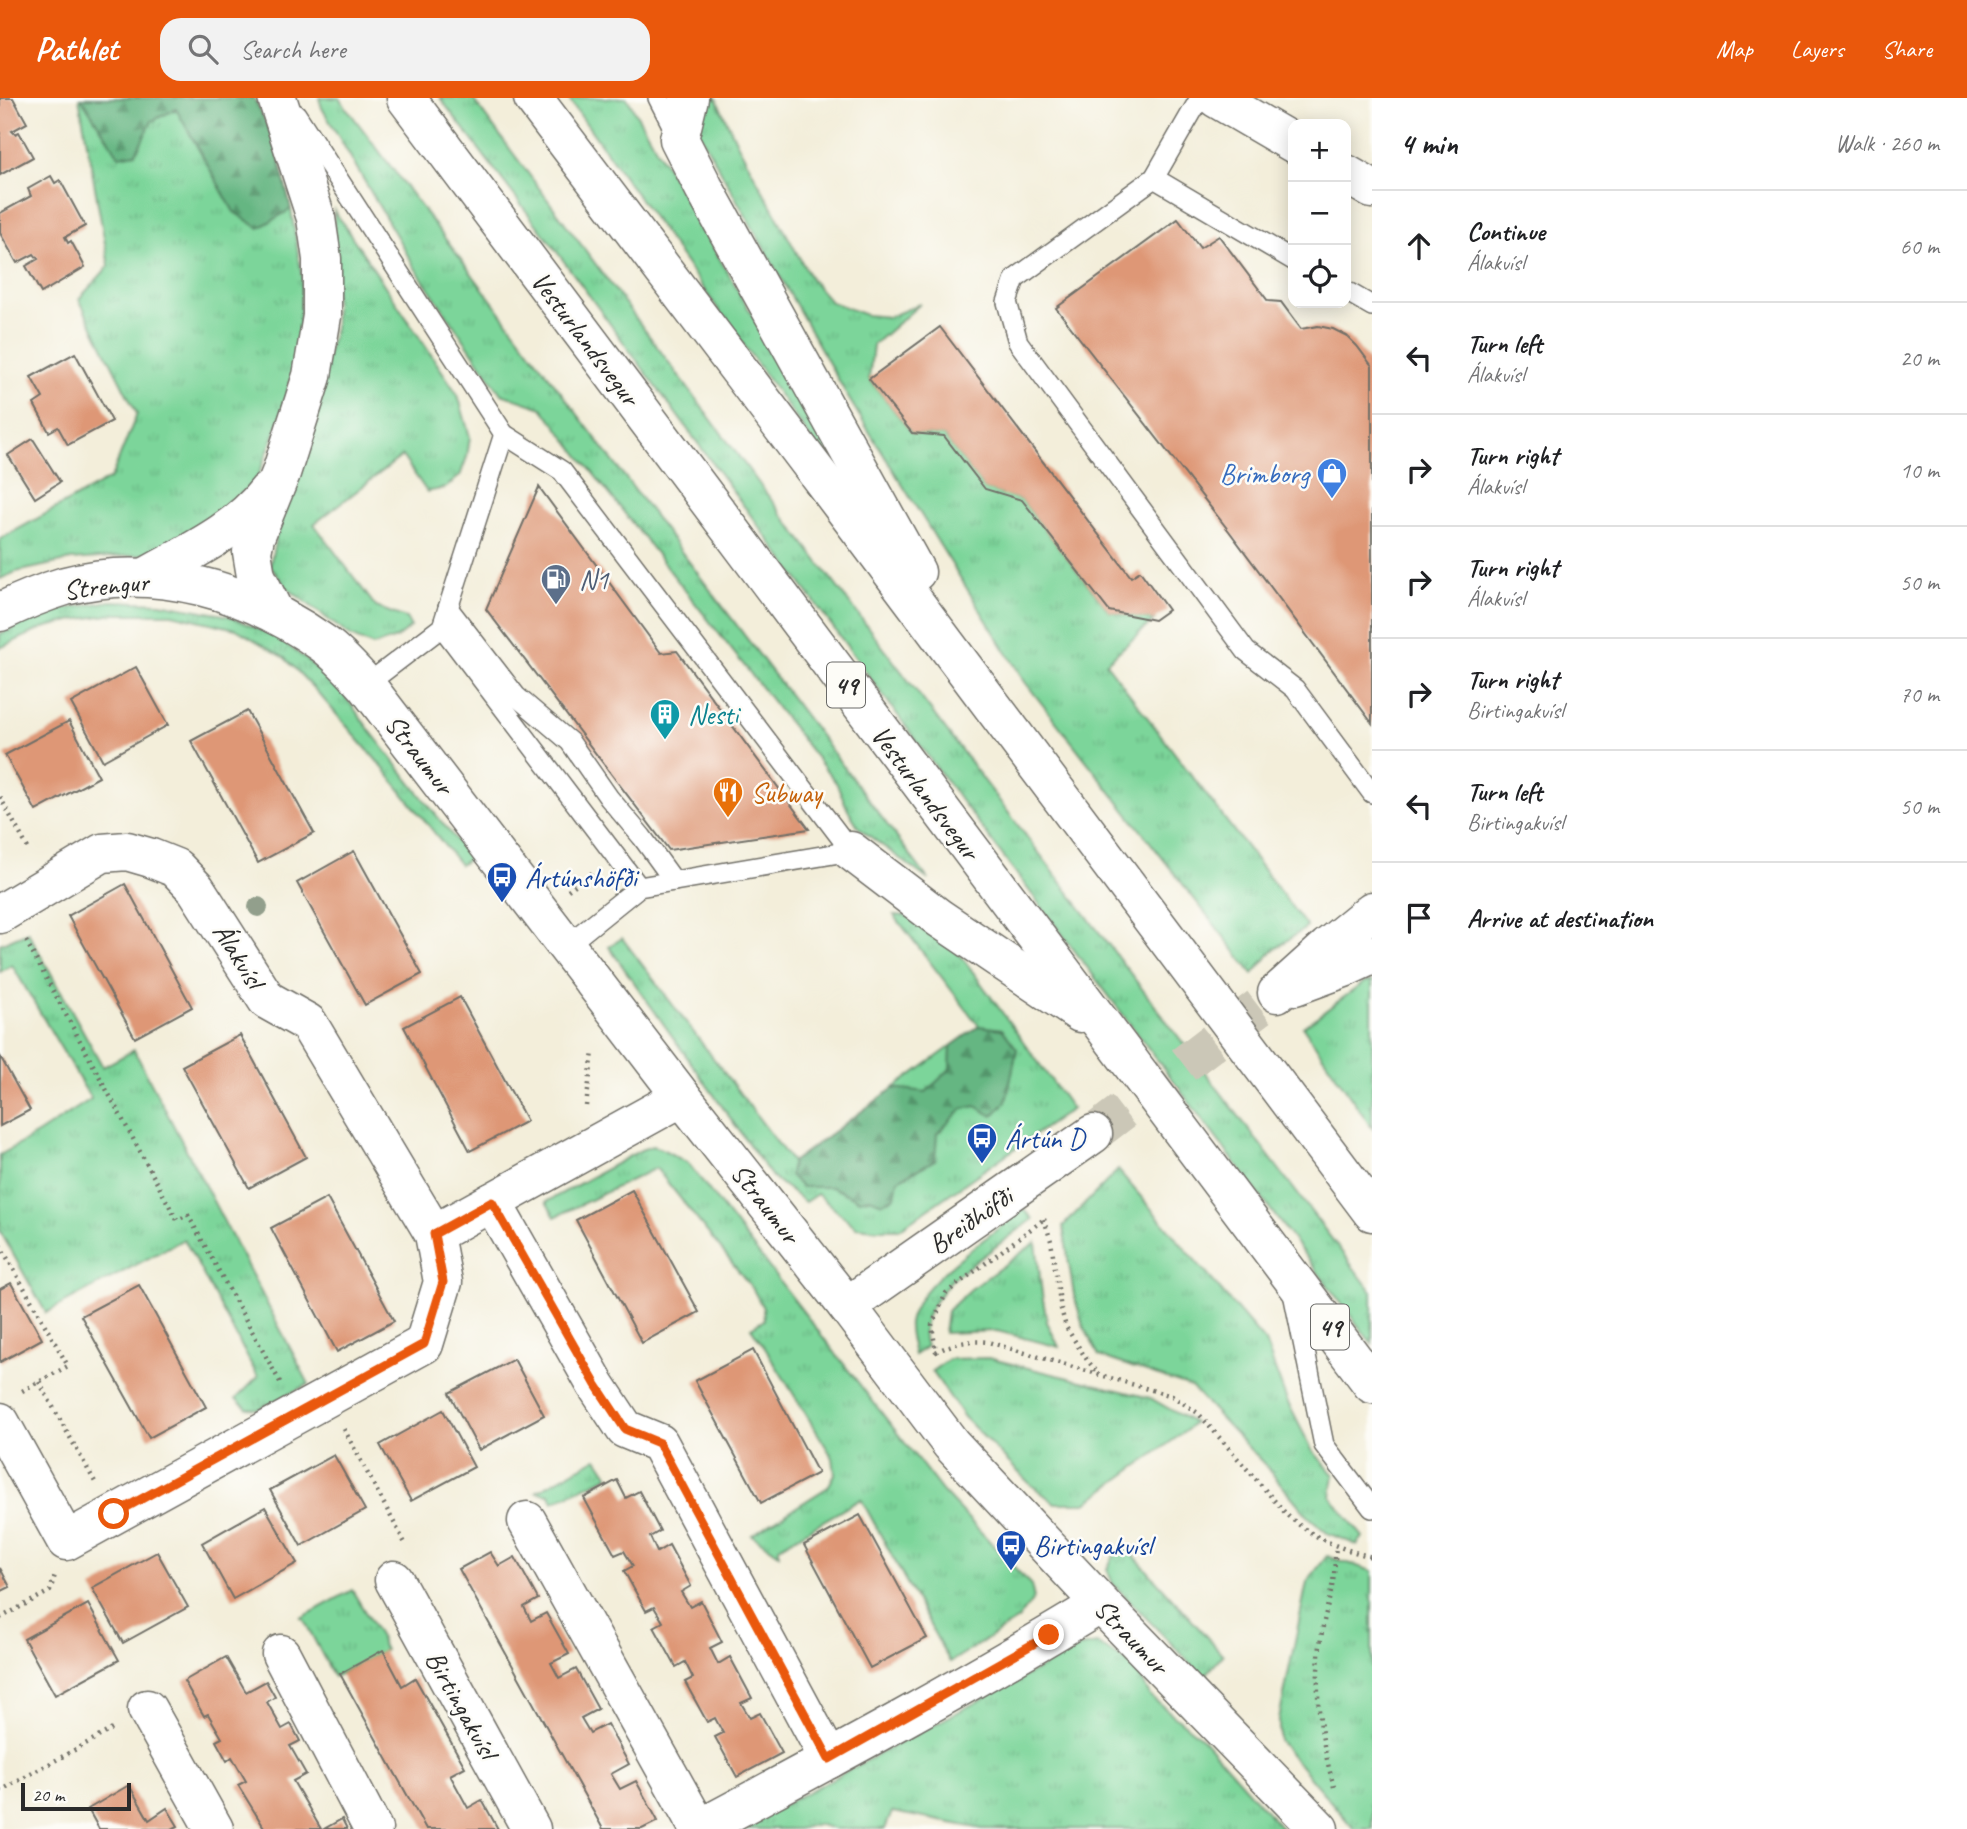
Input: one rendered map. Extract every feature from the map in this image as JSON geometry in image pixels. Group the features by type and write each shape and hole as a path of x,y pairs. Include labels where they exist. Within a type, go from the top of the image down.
{"main road":[{"path":"275,614 256,576 252,552 312,376 322,316 322,259 316,218 277,98"},
{"name":"Vesturlandsvegur","path":"406,98 1372,1384"},
{"path":"533,98 1367,1202"},
{"path":"689,98 679,139 983,693"},
{"path":"1216,98 1288,140"},
{"path":"1351,177 1372,189"},
{"path":"146,578 232,525 257,504 281,473"},
{"name":"Strengur","path":"0,611 66,586 102,580 146,578 184,582 215,590"},
{"name":"Straumur","path":"215,590 246,600 275,614 324,644 366,685 951,1444 1101,1604 1319,1829"},
{"path":"851,851 939,918 1104,1029"},
{"name":"Álakvísl","path":"10,922 102,853 127,852 176,867 196,889 267,1000 307,1023 434,1234 443,1282 424,1344 66,1541"},
{"path":"1372,911 1277,993 1372,956"},
{"path":"434,1234 682,1097"},
{"name":"Breiðhöfði","path":"847,1306 1093,1134"},
{"path":"492,1202 596,1385 625,1429 659,1443 829,1759"},
{"path":"10,1407 66,1541"},
{"path":"527,1521 699,1829 829,1759 1101,1604"},
{"name":"Birtingakvísl","path":"394,1580 531,1829"},
{"path":"281,1654 373,1829"},
{"path":"147,1709 214,1829"}],"lane":[{"path":"285,98 504,434 562,471 851,851 639,887 567,945"},
{"path":"658,98 679,139"},
{"path":"1200,98 1154,178 1015,279 1007,302 1018,342 1246,651 1295,689 1372,793"},
{"path":"1154,178 1288,257"},
{"path":"1351,294 1372,306"},
{"path":"366,685 442,627 504,434"},
{"path":"448,608 516,696 570,742 609,798 674,881"},
{"path":"442,627 639,887"},
{"path":"1288,1271 1324,1445 1372,1508"}],"path":[{"path":"0,797 31,855"},
{"path":"10,922 177,1220 188,1215 281,1382"},
{"path":"936,1352 932,1325 946,1293 1054,1211"},
{"path":"1044,1219 1051,1241 1066,1327 1087,1360 1100,1374"},
{"path":"0,1245 68,1366 39,1382 10,1407"},
{"path":"928,1358 946,1347 966,1341 988,1342 1172,1396 1198,1413 1288,1516 1304,1530 1336,1546 1372,1557"},
{"path":"39,1382 114,1514"},
{"path":"344,1428 412,1556 394,1580"},
{"path":"0,1618 50,1591 66,1541"},
{"path":"1336,1546 1334,1573 1321,1641 1317,1696 1320,1729 1336,1793"},
{"path":"0,1791 147,1709"}],"green space":[{"path":"79,98 254,98 275,142 291,209 302,278 298,353 277,428 256,481 184,543 141,555 71,560 16,572 0,579 0,539 111,478 137,414 79,299 109,266"},
{"path":"81,98 254,98 275,142 291,209 259,228 234,212 176,109 152,121 136,153 119,156"},
{"path":"319,98 339,98 929,880 860,829 837,784 542,408 501,394 415,268 322,108"},
{"path":"440,98 472,98 763,489 1372,1292 1372,1344 941,774 549,241"},
{"path":"568,98 627,98 879,535"},
{"path":"705,98 716,98 738,145 811,279 831,302 866,315 889,317 920,304 873,345 869,379 912,433 944,436 985,489 1022,500 1109,611 1154,620 1106,663 1307,927 1272,951 1253,974 1025,682 849,399 694,124"},
{"path":"334,210 458,395 470,437 460,476 445,488 427,492 402,456 314,524 376,607 406,618 411,627 396,638 373,646 350,636 286,587 270,565 335,328"},
{"path":"111,601 160,603 229,616 277,637 342,692 470,858 460,865 383,768 285,658 236,629 172,614 115,614 43,628 0,648 0,634 47,612"},
{"path":"894,915 923,916 962,957 1072,1109 899,1229 875,1229 856,1227 817,1194 805,1202 772,1177 609,947 622,938 792,1162 979,1026"},
{"path":"28,932 103,1067 134,1050 309,1384 259,1409 247,1408 236,1399 258,1377 184,1239 46,1313 0,1231 0,1155 91,1099 12,965 0,972 0,944"},
{"path":"1372,981 1372,1128 1303,1027 1365,982"},
{"path":"979,1026 1002,1029 1017,1049 1006,1102 993,1116 976,1106 962,1109 937,1134 935,1160 898,1180 895,1197 882,1203 870,1198 859,1200 832,1187 801,1187 790,1175 792,1162 894,1088 926,1092 950,1069 951,1046"},
{"path":"652,1146 688,1163 943,1492 1031,1585 1034,1598 1018,1620 950,1662 861,1499 779,1547 779,1554 752,1535 828,1487 835,1474 833,1458 751,1328 764,1320 763,1308 753,1289 656,1168 555,1217 546,1202"},
{"path":"1118,1170 1265,1342 1287,1401 1312,1450 1334,1475 1331,1497 1363,1537 1357,1545 1327,1533 1308,1516 1264,1464 1191,1387 1099,1356 1083,1325 1074,1295 1063,1226"},
{"path":"1024,1209 1033,1219 952,1279 929,1311 924,1328 926,1347 914,1355 909,1323 915,1307 926,1291 958,1260"},
{"path":"1036,1242 1047,1322 1059,1347 997,1331 944,1333 947,1311 971,1289"},
{"path":"988,1358 1150,1398 1194,1423 1086,1503 1055,1503 1030,1484 964,1417 932,1371 949,1359"},
{"path":"597,1458 609,1476 553,1502 550,1494 536,1492"},
{"path":"1128,1549 1223,1655 1204,1677 1113,1584 1107,1569 1115,1554"},
{"path":"1327,1556 1372,1571 1372,1829 1354,1829 1279,1741 1279,1719 1307,1582"},
{"path":"352,1590 385,1650 334,1677 301,1618"},
{"path":"1097,1644 1129,1663 1139,1674 1150,1696 1203,1739 1282,1829 983,1829 892,1812 885,1829 833,1829 817,1824 798,1829 738,1829 1080,1647"}],"building":[{"path":"0,98 13,98 27,123 12,131 15,134 19,132 33,157 0,175"},
{"path":"51,176 55,183 60,180 85,226 65,237 68,243 71,241 85,267 41,293 26,266 38,259 34,254 17,263 0,233 0,213 31,196 28,189"},
{"path":"1178,219 1200,248 1219,236 1268,301 1281,302 1301,329 1318,326 1347,336 1372,366 1372,723 1229,531 1056,308"},
{"path":"940,327 1131,577 1140,571 1168,610 1154,620 1109,611 1022,500 985,489 944,436 912,433 869,379"},
{"path":"75,353 112,421 68,445 58,427 49,432 34,404 43,398 31,377"},
{"path":"33,439 60,482 35,498 8,455"},
{"name":"Nesti","path":"539,487 661,653 677,651 809,829 669,850 486,609"},
{"path":"136,667 168,725 103,761 71,703"},
{"path":"247,711 314,833 258,863 191,741"},
{"path":"69,721 99,777 36,811 5,755"},
{"path":"354,851 422,974 365,1005 297,883"},
{"path":"125,884 192,1007 135,1038 68,916"},
{"path":"460,997 527,1121 470,1151 404,1027"},
{"path":"240,1035 306,1157 249,1188 182,1066"},
{"path":"0,1056 30,1110 0,1126"},
{"path":"632,1190 699,1312 642,1343 576,1220"},
{"path":"327,1198 394,1321 337,1352 271,1228"},
{"path":"11,1283 42,1339 0,1362 0,1289"},
{"path":"139,1285 206,1407 149,1438 81,1316"},
{"path":"753,1350 818,1473 761,1503 695,1381"},
{"path":"514,1359 544,1415 479,1450 449,1393"},
{"path":"443,1410 474,1467 411,1501 380,1445"},
{"path":"334,1455 365,1510 301,1546 270,1490"},
{"path":"617,1480 626,1498 639,1491 660,1531 650,1537 657,1552 669,1545 691,1586 681,1592 690,1607 701,1601 722,1642 710,1648 718,1664 730,1657 752,1698 741,1703 750,1718 760,1713 782,1753 737,1777 715,1737 723,1733 715,1718 707,1722 685,1682 693,1678 685,1662 676,1667 654,1627 663,1622 654,1607 646,1611 624,1571 633,1566 624,1551 615,1555 584,1498"},
{"path":"265,1507 297,1563 233,1599 202,1543"},
{"path":"860,1515 927,1638 870,1668 804,1545"},
{"path":"157,1552 188,1607 123,1643 92,1588"},
{"path":"490,1552 499,1566 515,1557 538,1599 524,1607 531,1621 546,1613 569,1654 551,1663 559,1678 576,1669 598,1709 581,1718 590,1733 607,1724 629,1764 611,1774 620,1789 636,1781 658,1821 642,1829 603,1829 459,1569"},
{"path":"0,1568 10,1587 0,1592"},
{"path":"88,1604 119,1660 55,1695 24,1639"},
{"path":"383,1650 402,1686 415,1678 465,1767 450,1775 468,1808 482,1800 498,1829 426,1829 340,1674"},
{"path":"226,1657 246,1692 266,1681 275,1697 267,1702 282,1729 291,1724 300,1741 290,1746 306,1774 293,1781 321,1829 265,1829 238,1785 246,1781 232,1757 227,1761 216,1741 222,1738 208,1714 204,1716 184,1681"},
{"path":"129,1785 149,1820 167,1808 178,1826 172,1829 99,1829 88,1809"},
{"path":"342,1819 347,1829 324,1829"}],"tunnel":[{"path":"1093,1134 1277,993"}],"place":[{"name":"Brimborg","path":"1332,500"},
{"name":"N1","path":"556,606"},
{"name":"Nesti","path":"665,741"},
{"name":"Subway","path":"728,819"},
{"name":"Ártúnshöfði","path":"502,904"},
{"name":"Ártún D","path":"982,1165"},
{"name":"Birtingakvísl","path":"1011,1572"}],"route":[{"path":"114,1514 424,1344 443,1282 434,1234 492,1202 596,1385 625,1429 659,1443 829,1759 1049,1635"}]}
